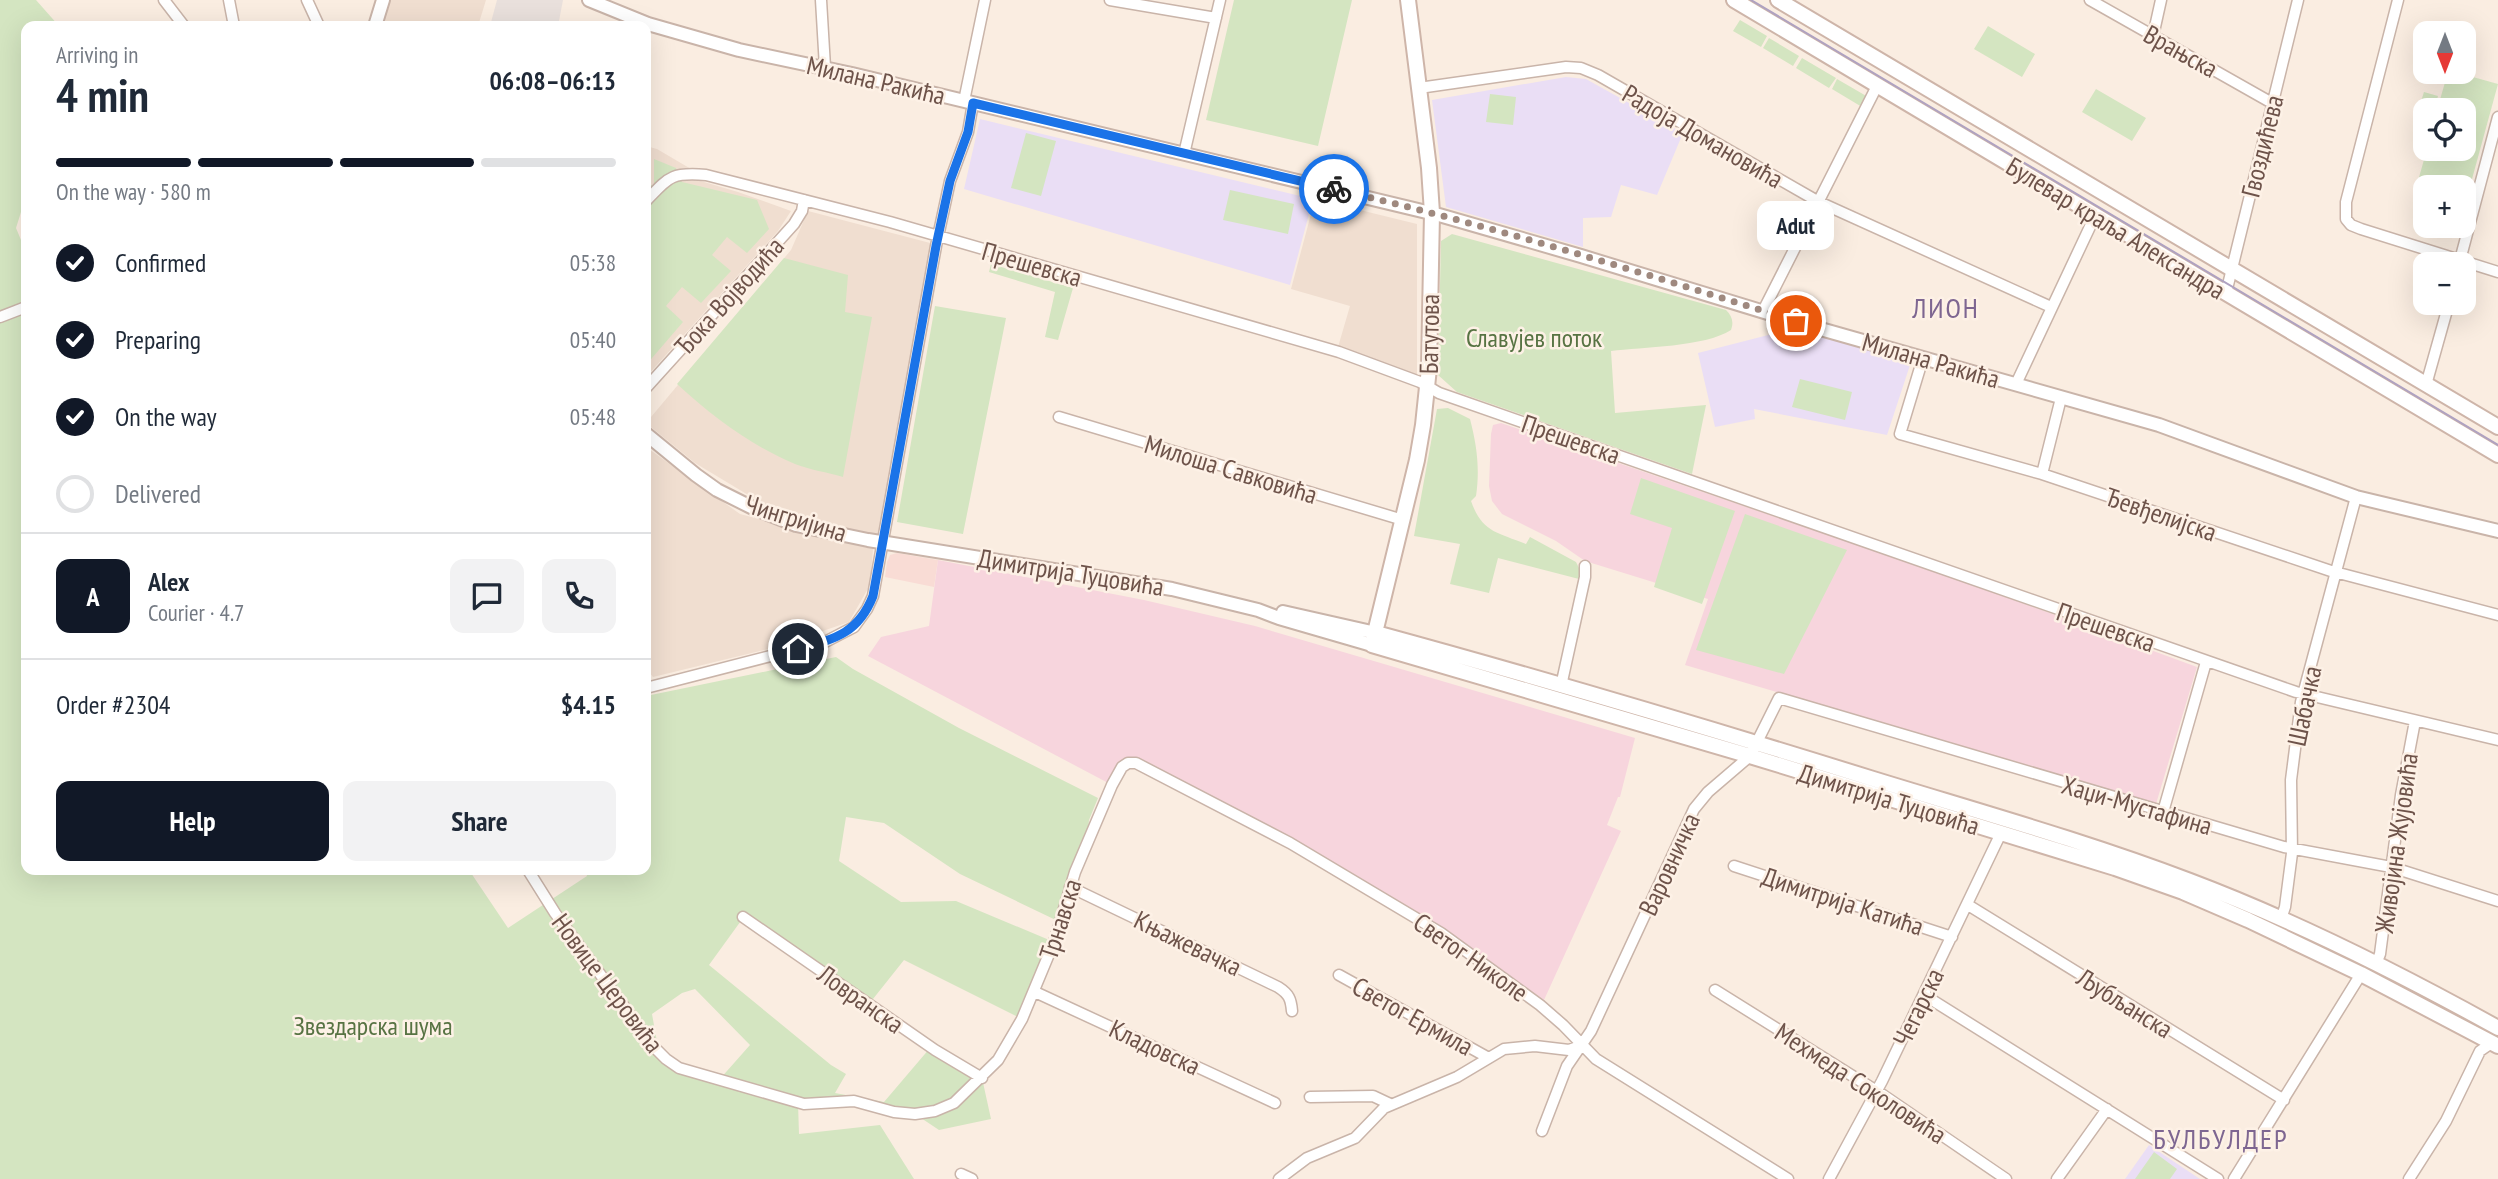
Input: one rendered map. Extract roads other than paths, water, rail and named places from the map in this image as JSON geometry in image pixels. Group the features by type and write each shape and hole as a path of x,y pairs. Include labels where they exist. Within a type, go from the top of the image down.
{"main road":[{"name":"Батутова","path":"1374,639 1422,434 1428,387 1432,213 1429,167 1408,0"},
{"name":"Батутова","path":"1411,18 1414,0"},
{"name":"Булевар краља Александра","path":"1734,0 2498,455"},
{"name":"Булевар краља Александра","path":"1778,0 2498,427"},
{"name":"Димитрија Туцовића","path":"1374,639 1561,686 1758,742 2190,881 2281,919 2376,964 2497,1039"},
{"name":"Димитрија Туцовића","path":"1374,639 2001,833 2182,892 2248,919 2497,1039"}],"street":[{"path":"164,0 180,21"},
{"path":"229,0 233,21"},
{"path":"307,0 317,21"},
{"path":"377,21 383,0"},
{"name":"Милана Ракића","path":"589,0 623,21"},
{"path":"821,0 825,67"},
{"path":"651,684 825,642 848,632 867,609 878,574 938,237 950,181 968,132 968,102 985,0"},
{"path":"1110,0 1216,18"},
{"path":"1184,154 1220,0"},
{"name":"Врањска","path":"2090,0 2272,103"},
{"path":"2153,36 2161,0"},
{"name":"Гвоздићева","path":"2226,293 2298,0"},
{"path":"2398,0 2346,202 2346,219 2351,225 2361,229 2429,252"},
{"name":"Милана Ракића","path":"651,28 739,50 825,67 1432,213 2159,425 2356,497 2498,531"},
{"name":"Радоја Домановића","path":"1419,88 1566,67 1581,68 1598,75 1819,202 2051,307"},
{"path":"1763,311 1877,86"},
{"path":"2462,252 2498,117"},
{"name":"Прешевска","path":"651,196 669,178 706,175 938,237 1339,352 1420,382 1439,393 2206,662 2303,694 2498,740"},
{"name":"Ђока Војводића","path":"651,382 794,224 802,211 804,200"},
{"path":"2016,384 2095,216"},
{"path":"2476,266 2498,272"},
{"path":"0,317 21,309"},
{"path":"2427,385 2446,315"},
{"name":"Ђевђелијска","path":"1923,358 1900,434 2042,474 2337,573 2498,615"},
{"path":"2042,474 2061,398"},
{"name":"Милоша Савковића","path":"1059,417 1403,520"},
{"name":"Чингријина","path":"651,439 696,475 753,508 806,527 883,542"},
{"name":"Шабачка","path":"2281,919 2292,849 2291,780 2303,694 2356,497"},
{"name":"Димитрија Туцовића","path":"883,542 1172,589 1258,610 1279,618 1374,639"},
{"path":"1561,686 1585,577 1585,566"},
{"path":"2163,812 2206,662"},
{"name":"Варовничка","path":"1542,1131 1567,1066 1591,1031 1695,809 1708,793 1750,756 1779,698"},
{"name":"Хаџи-Мустафина","path":"1779,698 2292,849 2391,867 2498,901"},
{"name":"Живојина Жујовића","path":"2376,964 2380,954 2415,721"},
{"name":"Трнавска","path":"982,1078 999,1060 1035,992 1054,942 1070,887 1117,776 1128,763 1136,764"},
{"name":"Светог Николе","path":"1136,764 1266,830 1441,933 1540,1005 1604,1065 1788,1179"},
{"name":"Чегарска","path":"1829,1179 1877,1090 2001,833"},
{"name":"Димитрија Катића","path":"1734,866 1952,937"},
{"name":"Новице Церовића","path":"531,875 555,913 654,1047 682,1070 798,1103 854,1101 894,1112 915,1114 945,1108 982,1078"},
{"name":"Књажевачка","path":"1070,887 1278,987 1287,993 1292,1011"},
{"name":"Љубљанска","path":"1968,905 2284,1100"},
{"name":"Ловранска","path":"743,917 935,1050 982,1078"},
{"path":"2234,1179 2361,974"},
{"name":"Светог Ермила","path":"1339,975 1488,1057"},
{"name":"Мехмеда Соколовића","path":"1715,990 1877,1090 2006,1179"},
{"name":"Кладовска","path":"1035,992 1275,1103"},
{"path":"1924,995 2218,1179"},
{"path":"2409,1179 2446,1121 2480,1051 2497,1039"},
{"name":"Светог Ермила","path":"1279,1179 1307,1158 1355,1138 1379,1111 1390,1104 1457,1077 1488,1057 1513,1047 1535,1046 1569,1050 1580,1045"},
{"path":"1310,1097 1373,1096 1390,1104"},
{"path":"2057,1179 2107,1109"},
{"path":"961,1174 972,1179"}],"tram line":[{"path":"1751,0 2498,445"}],"place":[{"name":"Adut","path":"1796,321"}],"district":[{"name":"ЛИОН","path":"1946,307"},
{"name":"БУЛБУЛДЕР","path":"2221,1138"}],"park label":[{"name":"Славујев поток","path":"1534,337"},
{"name":"Звездарска шума","path":"373,1025"}]}
